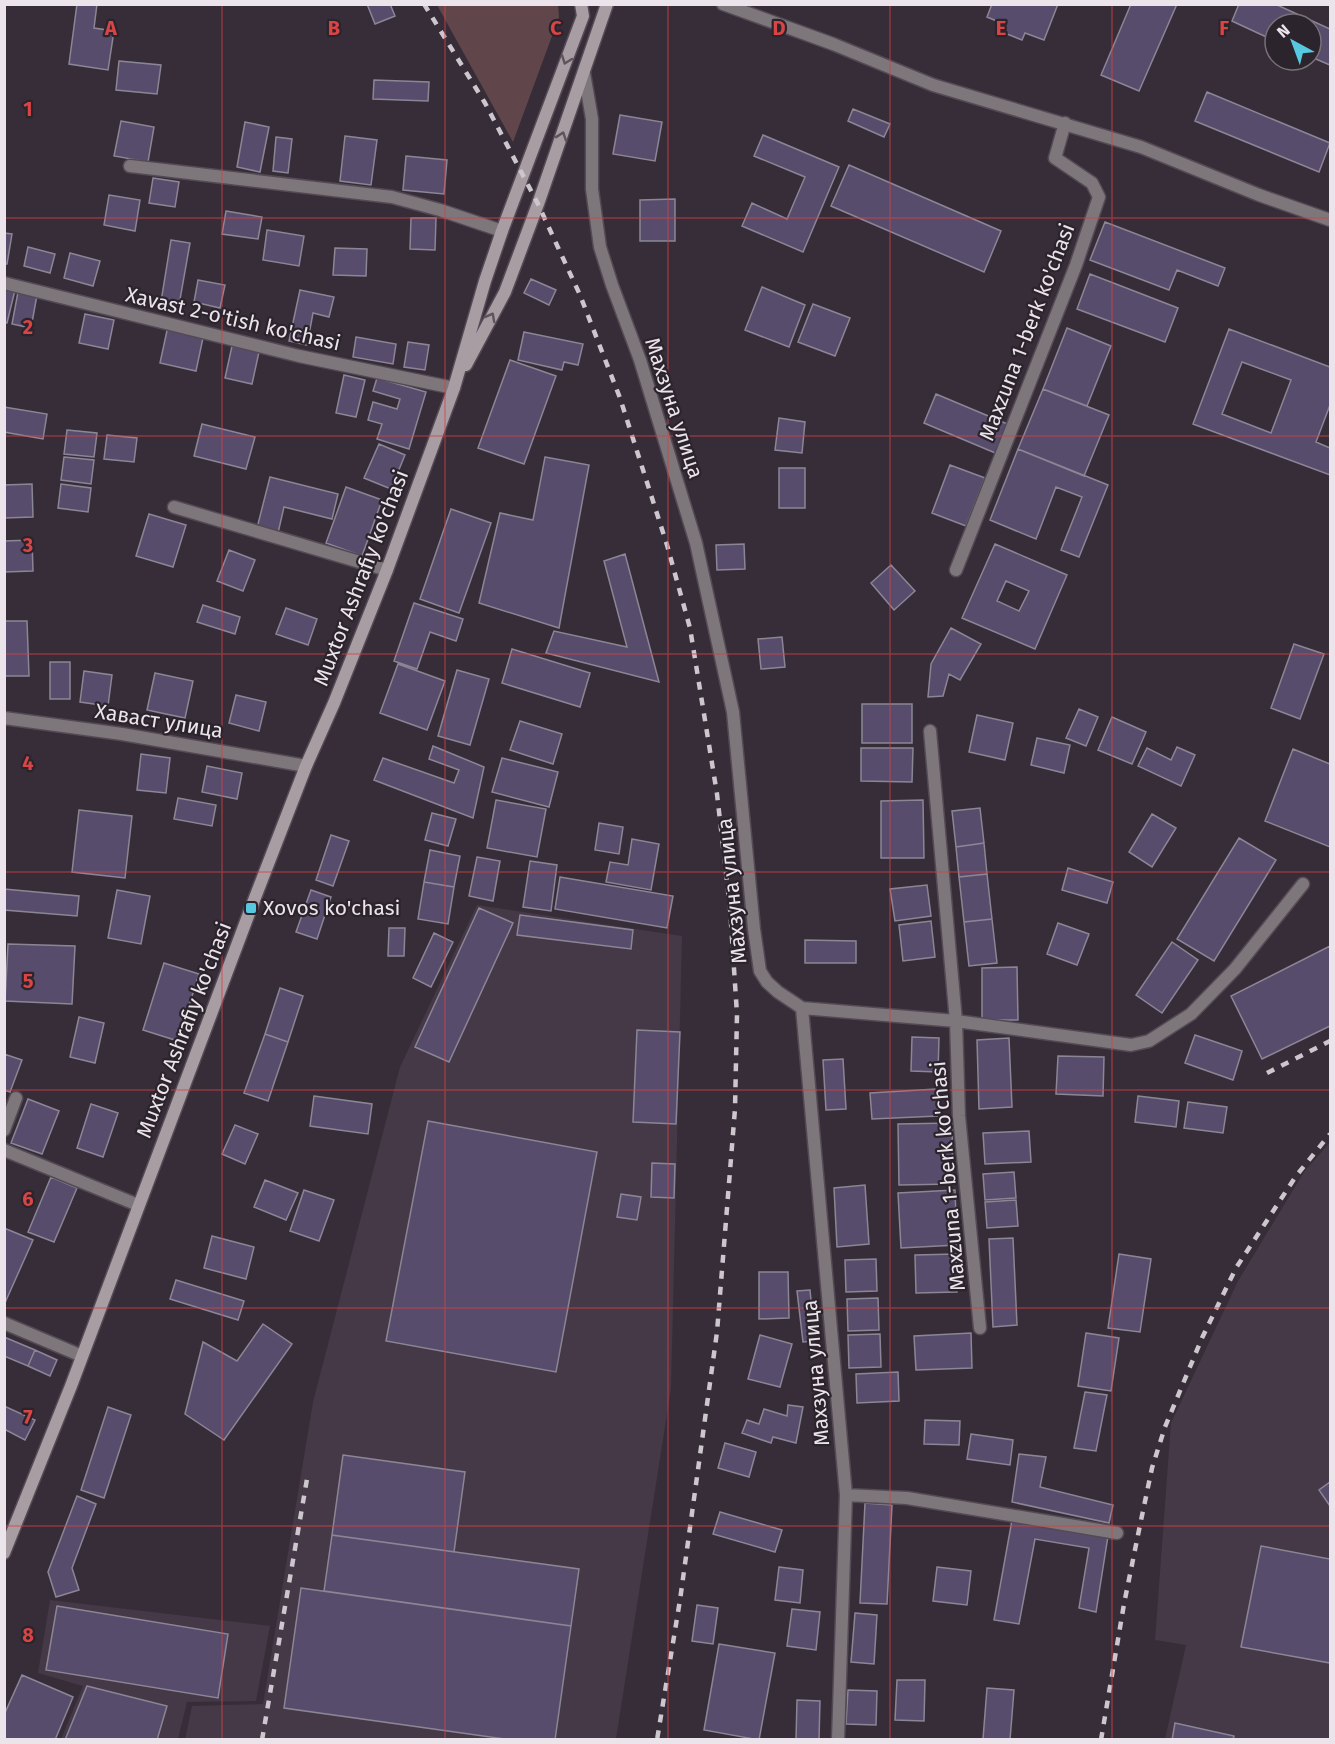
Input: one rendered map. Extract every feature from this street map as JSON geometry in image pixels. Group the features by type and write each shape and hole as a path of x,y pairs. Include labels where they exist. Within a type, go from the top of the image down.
{"main road":[{"name":"Muxtor Ashrafiy ko'chasi","path":"454,388 505,292 607,4"},
{"name":"Muxtor Ashrafiy ko'chasi","path":"4,1553 82,1356 306,766 334,703 387,570 454,388 485,281 581,8"}],"street":[{"path":"723,4 834,44 933,85 1141,147 1259,195 1330,220"},
{"name":"Махзуна улица","path":"584,73 592,119 592,189 600,247 640,360 696,543 733,712 760,971 767,982 778,992 802,1008 846,1495 838,1740"},
{"name":"Maxzuna 1-berk ko'chasi","path":"956,570 1076,266 1099,197 1092,183 1055,158 1065,123"},
{"path":"130,166 392,197 502,231"},
{"name":"Xavast 2-o'tish ko'chasi","path":"4,283 299,356 454,388"},
{"path":"174,507 387,570"},
{"name":"Хаваст улица","path":"4,718 122,734 306,766"},
{"name":"Maxzuna 1-berk ko'chasi","path":"930,731 956,1021 959,1116 980,1328"},
{"path":"802,1008 956,1021 1131,1045 1149,1041 1191,1014 1213,993 1304,884"},
{"path":"4,1130 16,1098"},
{"path":"4,1150 138,1205"},
{"path":"4,1323 82,1356"},
{"path":"846,1495 907,1498 1117,1533"}],"shaded area":[{"path":"437,5 558,5 559,17 513,142"},
{"path":"477,905 682,936 671,1388 616,1739 185,1740 192,1706 263,1704 313,1402 400,1067"},
{"path":"1330,1142 1330,1739 1165,1739 1186,1645 1155,1640 1171,1423 1238,1281 1304,1172"},
{"path":"50,1600 270,1626 256,1701 187,1702 178,1739 61,1739 83,1686 38,1673"}],"building":[{"path":"77,4 97,4 94,28 114,31 108,70 69,64"},
{"path":"367,4 390,4 395,16 375,24"},
{"path":"992,4 1058,4 1044,40 1025,33 1022,40 1002,32 1004,24 987,17"},
{"path":"1131,4 1177,4 1139,91 1101,75"},
{"path":"1239,4 1275,4 1293,12 1263,12 1263,35 1232,21"},
{"path":"1323,26 1330,29 1330,65 1323,62"},
{"path":"119,61 161,65 157,94 116,90"},
{"path":"374,80 429,82 428,101 373,99"},
{"path":"1207,92 1330,143 1319,172 1195,121"},
{"path":"853,109 890,124 884,137 848,121"},
{"path":"620,115 662,122 655,161 613,154"},
{"path":"121,121 154,127 148,162 114,156"},
{"path":"245,122 269,127 260,172 237,167"},
{"path":"763,135 839,167 803,252 742,226 752,203 787,219 805,177 754,156"},
{"path":"345,136 377,140 371,185 340,181"},
{"path":"276,137 292,139 288,173 273,171"},
{"path":"406,156 447,160 444,194 403,190"},
{"path":"849,165 1001,231 984,272 831,206"},
{"path":"153,178 179,182 175,207 149,203"},
{"path":"109,195 140,200 135,231 104,225"},
{"path":"675,199 675,241 640,241 640,200"},
{"path":"226,211 262,217 258,239 222,234"},
{"path":"411,218 436,218 435,250 410,249"},
{"path":"1105,222 1225,268 1218,286 1177,270 1169,290 1090,260"},
{"path":"267,230 304,236 299,266 263,260"},
{"path":"4,233 12,234 7,264 4,264"},
{"path":"171,240 190,243 178,311 160,308"},
{"path":"28,247 55,254 50,273 24,266"},
{"path":"335,248 367,249 366,276 333,275"},
{"path":"70,253 100,261 93,286 64,278"},
{"path":"1090,274 1178,308 1165,342 1077,309"},
{"path":"531,279 556,290 549,305 524,293"},
{"path":"198,280 225,285 220,308 194,302"},
{"path":"4,287 15,290 7,323 4,323"},
{"path":"762,287 805,305 789,347 745,330"},
{"path":"300,290 334,297 329,317 313,313 307,345 289,341"},
{"path":"18,292 37,295 31,328 12,324"},
{"path":"813,304 850,318 835,356 798,342"},
{"path":"85,314 114,320 108,349 79,343"},
{"path":"168,326 204,333 196,371 160,363"},
{"path":"1067,328 1111,346 1087,406 1043,389"},
{"path":"1229,329 1330,367 1330,405 1316,442 1330,448 1330,475 1193,424","holes":["1242,362 1291,380 1271,433 1222,414"]},
{"path":"524,332 583,344 578,365 564,362 562,370 518,360"},
{"path":"356,337 396,344 393,364 353,357"},
{"path":"408,342 429,345 425,370 404,367"},
{"path":"232,346 259,352 252,384 225,378"},
{"path":"510,360 556,376 524,464 478,448"},
{"path":"344,375 365,380 356,417 336,413"},
{"path":"377,378 426,392 409,449 377,439 382,424 368,420 373,402 397,409 400,399 373,391"},
{"path":"1043,389 1109,415 1084,476 1018,449"},
{"path":"936,394 1012,426 1000,455 924,423"},
{"path":"4,407 47,414 43,439 4,432"},
{"path":"779,418 805,422 802,453 775,450"},
{"path":"202,424 255,437 246,469 194,456"},
{"path":"67,430 97,433 94,457 64,454"},
{"path":"107,435 137,438 134,462 104,459"},
{"path":"379,444 405,455 391,489 364,478"},
{"path":"1018,449 1108,485 1079,557 1061,550 1082,497 1056,487 1036,539 990,520"},
{"path":"64,457 94,460 91,484 61,480"},
{"path":"545,457 589,465 559,628 479,603 500,513 533,520"},
{"path":"950,465 985,478 966,526 932,513"},
{"path":"779,468 805,468 805,508 779,508"},
{"path":"270,477 338,494 332,519 284,507 278,533 257,528"},
{"path":"32,484 33,517 4,518 4,485"},
{"path":"61,484 91,488 88,512 58,508"},
{"path":"346,487 382,500 362,556 326,543"},
{"path":"451,509 491,523 459,613 420,599"},
{"path":"149,514 186,525 173,567 136,556"},
{"path":"32,540 33,571 4,572 4,541"},
{"path":"744,544 745,569 717,570 716,545"},
{"path":"995,544 1067,575 1035,649 962,618","holes":["1006,581 1029,591 1019,611 997,601"]},
{"path":"229,550 255,560 243,591 217,581"},
{"path":"625,554 659,682 546,653 554,631 627,647 604,561"},
{"path":"891,565 915,591 894,610 871,583"},
{"path":"414,603 463,619 456,641 430,632 417,669 394,661"},
{"path":"203,605 240,617 235,634 197,622"},
{"path":"286,608 317,619 308,645 276,634"},
{"path":"4,621 27,621 29,676 4,676"},
{"path":"951,628 981,644 960,680 949,674 943,696 928,697 931,664"},
{"path":"782,637 785,667 761,669 758,639"},
{"path":"1294,644 1324,654 1300,719 1271,708"},
{"path":"512,649 590,673 580,707 502,683"},
{"path":"50,662 70,662 70,699 50,699"},
{"path":"398,664 445,681 427,730 380,713"},
{"path":"457,670 489,679 470,745 438,736"},
{"path":"84,671 112,675 108,706 80,702"},
{"path":"155,673 193,681 185,718 147,710"},
{"path":"236,695 266,702 259,731 229,723"},
{"path":"862,704 912,704 912,743 862,743"},
{"path":"1079,709 1098,717 1086,746 1066,738"},
{"path":"977,715 1013,723 1005,760 969,752"},
{"path":"1112,717 1146,732 1132,764 1098,750"},
{"path":"520,721 562,734 553,764 510,750"},
{"path":"1037,738 1070,745 1064,773 1031,765"},
{"path":"433,746 484,767 473,818 374,780 383,758 454,783 459,770 429,759"},
{"path":"1177,747 1195,755 1181,786 1138,766 1147,748 1171,760"},
{"path":"861,748 913,748 912,782 861,781"},
{"path":"1293,749 1330,764 1330,847 1265,821"},
{"path":"141,754 170,758 166,793 137,790"},
{"path":"502,758 558,772 549,807 492,792"},
{"path":"207,766 242,773 237,799 202,792"},
{"path":"178,798 216,805 212,826 174,819"},
{"path":"496,800 546,809 537,857 487,848"},
{"path":"923,800 924,858 881,858 881,801"},
{"path":"980,808 984,843 956,847 952,811"},
{"path":"79,810 132,816 125,878 72,872"},
{"path":"432,813 456,819 448,846 425,840"},
{"path":"1152,814 1176,828 1152,867 1129,852"},
{"path":"599,823 623,827 619,854 595,850"},
{"path":"331,835 349,841 333,886 316,880"},
{"path":"1239,838 1276,860 1214,961 1177,939"},
{"path":"632,839 659,844 651,890 606,882 610,862 628,865"},
{"path":"984,843 987,874 959,877 956,847"},
{"path":"430,850 460,856 454,887 424,882"},
{"path":"477,857 500,861 493,901 469,896"},
{"path":"530,861 557,865 551,911 523,907"},
{"path":"1068,868 1113,882 1107,903 1062,890"},
{"path":"987,874 992,919 964,922 959,877"},
{"path":"560,877 673,896 667,928 555,909"},
{"path":"424,882 454,887 448,924 418,919"},
{"path":"927,885 931,916 895,921 890,889"},
{"path":"4,889 79,896 77,916 4,910"},
{"path":"117,890 150,896 141,944 108,938"},
{"path":"311,890 331,897 317,939 296,932"},
{"path":"479,908 513,923 449,1062 415,1047"},
{"path":"520,915 633,930 631,949 517,935"},
{"path":"992,919 997,963 969,966 964,922"},
{"path":"931,921 935,957 903,961 899,925"},
{"path":"1058,923 1089,934 1077,965 1047,954"},
{"path":"389,928 405,928 404,956 388,956"},
{"path":"434,933 453,942 431,987 413,978"},
{"path":"805,940 856,941 856,963 805,963"},
{"path":"1172,942 1198,960 1162,1013 1136,995"},
{"path":"8,944 75,946 72,1004 5,1001"},
{"path":"1330,946 1330,1026 1262,1059 1231,996"},
{"path":"164,963 199,974 178,1041 143,1030"},
{"path":"1017,967 1018,1020 982,1020 982,968"},
{"path":"280,988 303,996 288,1042 265,1034"},
{"path":"79,1017 104,1023 95,1063 70,1057"},
{"path":"637,1030 680,1032 676,1124 633,1122"},
{"path":"265,1034 288,1042 268,1101 244,1093"},
{"path":"1195,1035 1242,1051 1233,1080 1185,1063"},
{"path":"912,1037 939,1038 938,1072 911,1071"},
{"path":"1009,1038 1012,1107 979,1109 977,1040"},
{"path":"4,1054 22,1060 10,1092 4,1090"},
{"path":"1058,1056 1104,1057 1103,1096 1056,1094"},
{"path":"843,1059 846,1109 826,1110 823,1060"},
{"path":"936,1089 938,1116 872,1119 870,1093"},
{"path":"314,1096 372,1104 368,1134 310,1126"},
{"path":"1138,1096 1179,1101 1176,1127 1135,1122"},
{"path":"28,1099 59,1111 42,1154 11,1143"},
{"path":"1188,1102 1227,1107 1223,1133 1184,1128"},
{"path":"91,1104 118,1113 103,1157 77,1148"},
{"path":"428,1121 597,1152 556,1372 386,1341"},
{"path":"952,1123 953,1184 899,1185 898,1124"},
{"path":"235,1125 258,1134 245,1164 222,1154"},
{"path":"1029,1131 1031,1162 985,1164 983,1133"},
{"path":"652,1163 675,1164 674,1198 651,1197"},
{"path":"1014,1172 1016,1198 985,1200 983,1174"},
{"path":"51,1177 77,1188 54,1242 28,1232"},
{"path":"265,1180 298,1193 286,1220 254,1207"},
{"path":"865,1185 869,1244 837,1247 834,1188"},
{"path":"304,1190 334,1200 319,1241 290,1231"},
{"path":"955,1190 957,1245 901,1248 898,1193"},
{"path":"621,1194 641,1197 637,1220 617,1217"},
{"path":"1016,1200 1018,1226 987,1228 985,1202"},
{"path":"4,1228 33,1240 4,1305"},
{"path":"212,1236 254,1247 246,1279 204,1268"},
{"path":"1013,1238 1017,1325 993,1327 989,1239"},
{"path":"956,1254 957,1292 916,1293 915,1255"},
{"path":"1119,1254 1151,1259 1140,1332 1108,1328"},
{"path":"876,1259 877,1291 846,1292 845,1260"},
{"path":"759,1272 788,1272 789,1318 759,1319"},
{"path":"176,1280 244,1301 238,1320 170,1299"},
{"path":"810,1290 815,1341 803,1342 797,1291"},
{"path":"878,1298 879,1330 848,1331 847,1299"},
{"path":"263,1324 292,1344 224,1440 185,1414 203,1342 237,1361"},
{"path":"971,1333 972,1368 916,1370 914,1336"},
{"path":"1086,1333 1119,1338 1111,1391 1078,1386"},
{"path":"880,1334 881,1367 849,1368 848,1335"},
{"path":"760,1335 792,1344 780,1387 748,1379"},
{"path":"4,1337 35,1350 28,1366 4,1356"},
{"path":"35,1350 57,1360 50,1376 28,1366"},
{"path":"898,1372 899,1401 857,1403 856,1374"},
{"path":"1085,1392 1107,1395 1096,1451 1074,1448"},
{"path":"788,1405 803,1407 796,1443 773,1437 771,1443 742,1433 747,1420 759,1424 764,1409 787,1416"},
{"path":"4,1406 35,1420 25,1440 4,1429"},
{"path":"108,1407 131,1415 104,1498 81,1490"},
{"path":"925,1420 960,1421 959,1445 924,1444"},
{"path":"971,1434 1013,1440 1010,1465 967,1459"},
{"path":"725,1443 756,1452 749,1477 718,1468"},
{"path":"1019,1454 1046,1457 1040,1487 1113,1505 1109,1523 1012,1502"},
{"path":"343,1455 465,1472 454,1552 332,1535"},
{"path":"1330,1482 1330,1506 1319,1490"},
{"path":"77,1496 96,1504 72,1568 79,1590 56,1597 48,1572"},
{"path":"865,1503 892,1505 887,1604 860,1603"},
{"path":"720,1512 782,1530 775,1552 713,1534"},
{"path":"1012,1520 1108,1536 1096,1612 1079,1608 1089,1548 1035,1539 1019,1624 994,1620"},
{"path":"332,1535 579,1569 571,1626 324,1591"},
{"path":"1261,1546 1330,1559 1330,1663 1241,1647"},
{"path":"779,1567 803,1570 800,1603 775,1600"},
{"path":"937,1567 971,1571 967,1605 933,1601"},
{"path":"301,1588 571,1626 555,1740 511,1740 284,1708"},
{"path":"697,1605 718,1608 713,1644 692,1641"},
{"path":"57,1606 228,1634 218,1698 46,1670"},
{"path":"792,1609 820,1612 816,1650 787,1646"},
{"path":"855,1613 877,1615 874,1664 851,1662"},
{"path":"719,1644 775,1653 759,1740 704,1730"},
{"path":"22,1675 73,1697 55,1740 4,1740 4,1715"},
{"path":"897,1680 925,1680 924,1721 895,1720"},
{"path":"87,1686 167,1706 157,1740 65,1740"},
{"path":"987,1688 1014,1690 1010,1740 983,1739"},
{"path":"848,1690 877,1691 876,1725 846,1724"},
{"path":"797,1700 820,1701 819,1740 796,1740"},
{"path":"1175,1723 1234,1736 1233,1740 1172,1740"}],"railway":[{"path":"424,4 485,103 538,204 580,295 620,398 667,545 690,628 717,794 730,908 737,1014 735,1109 717,1332 680,1600 657,1740"},
{"path":"1267,1073 1330,1041"},
{"path":"1101,1740 1139,1530 1152,1468 1165,1427 1202,1338 1236,1268 1296,1176 1330,1134"},
{"path":"262,1740 307,1479"}],"place":[{"name":"Xovos ko'chasi","path":"251,908"}]}
